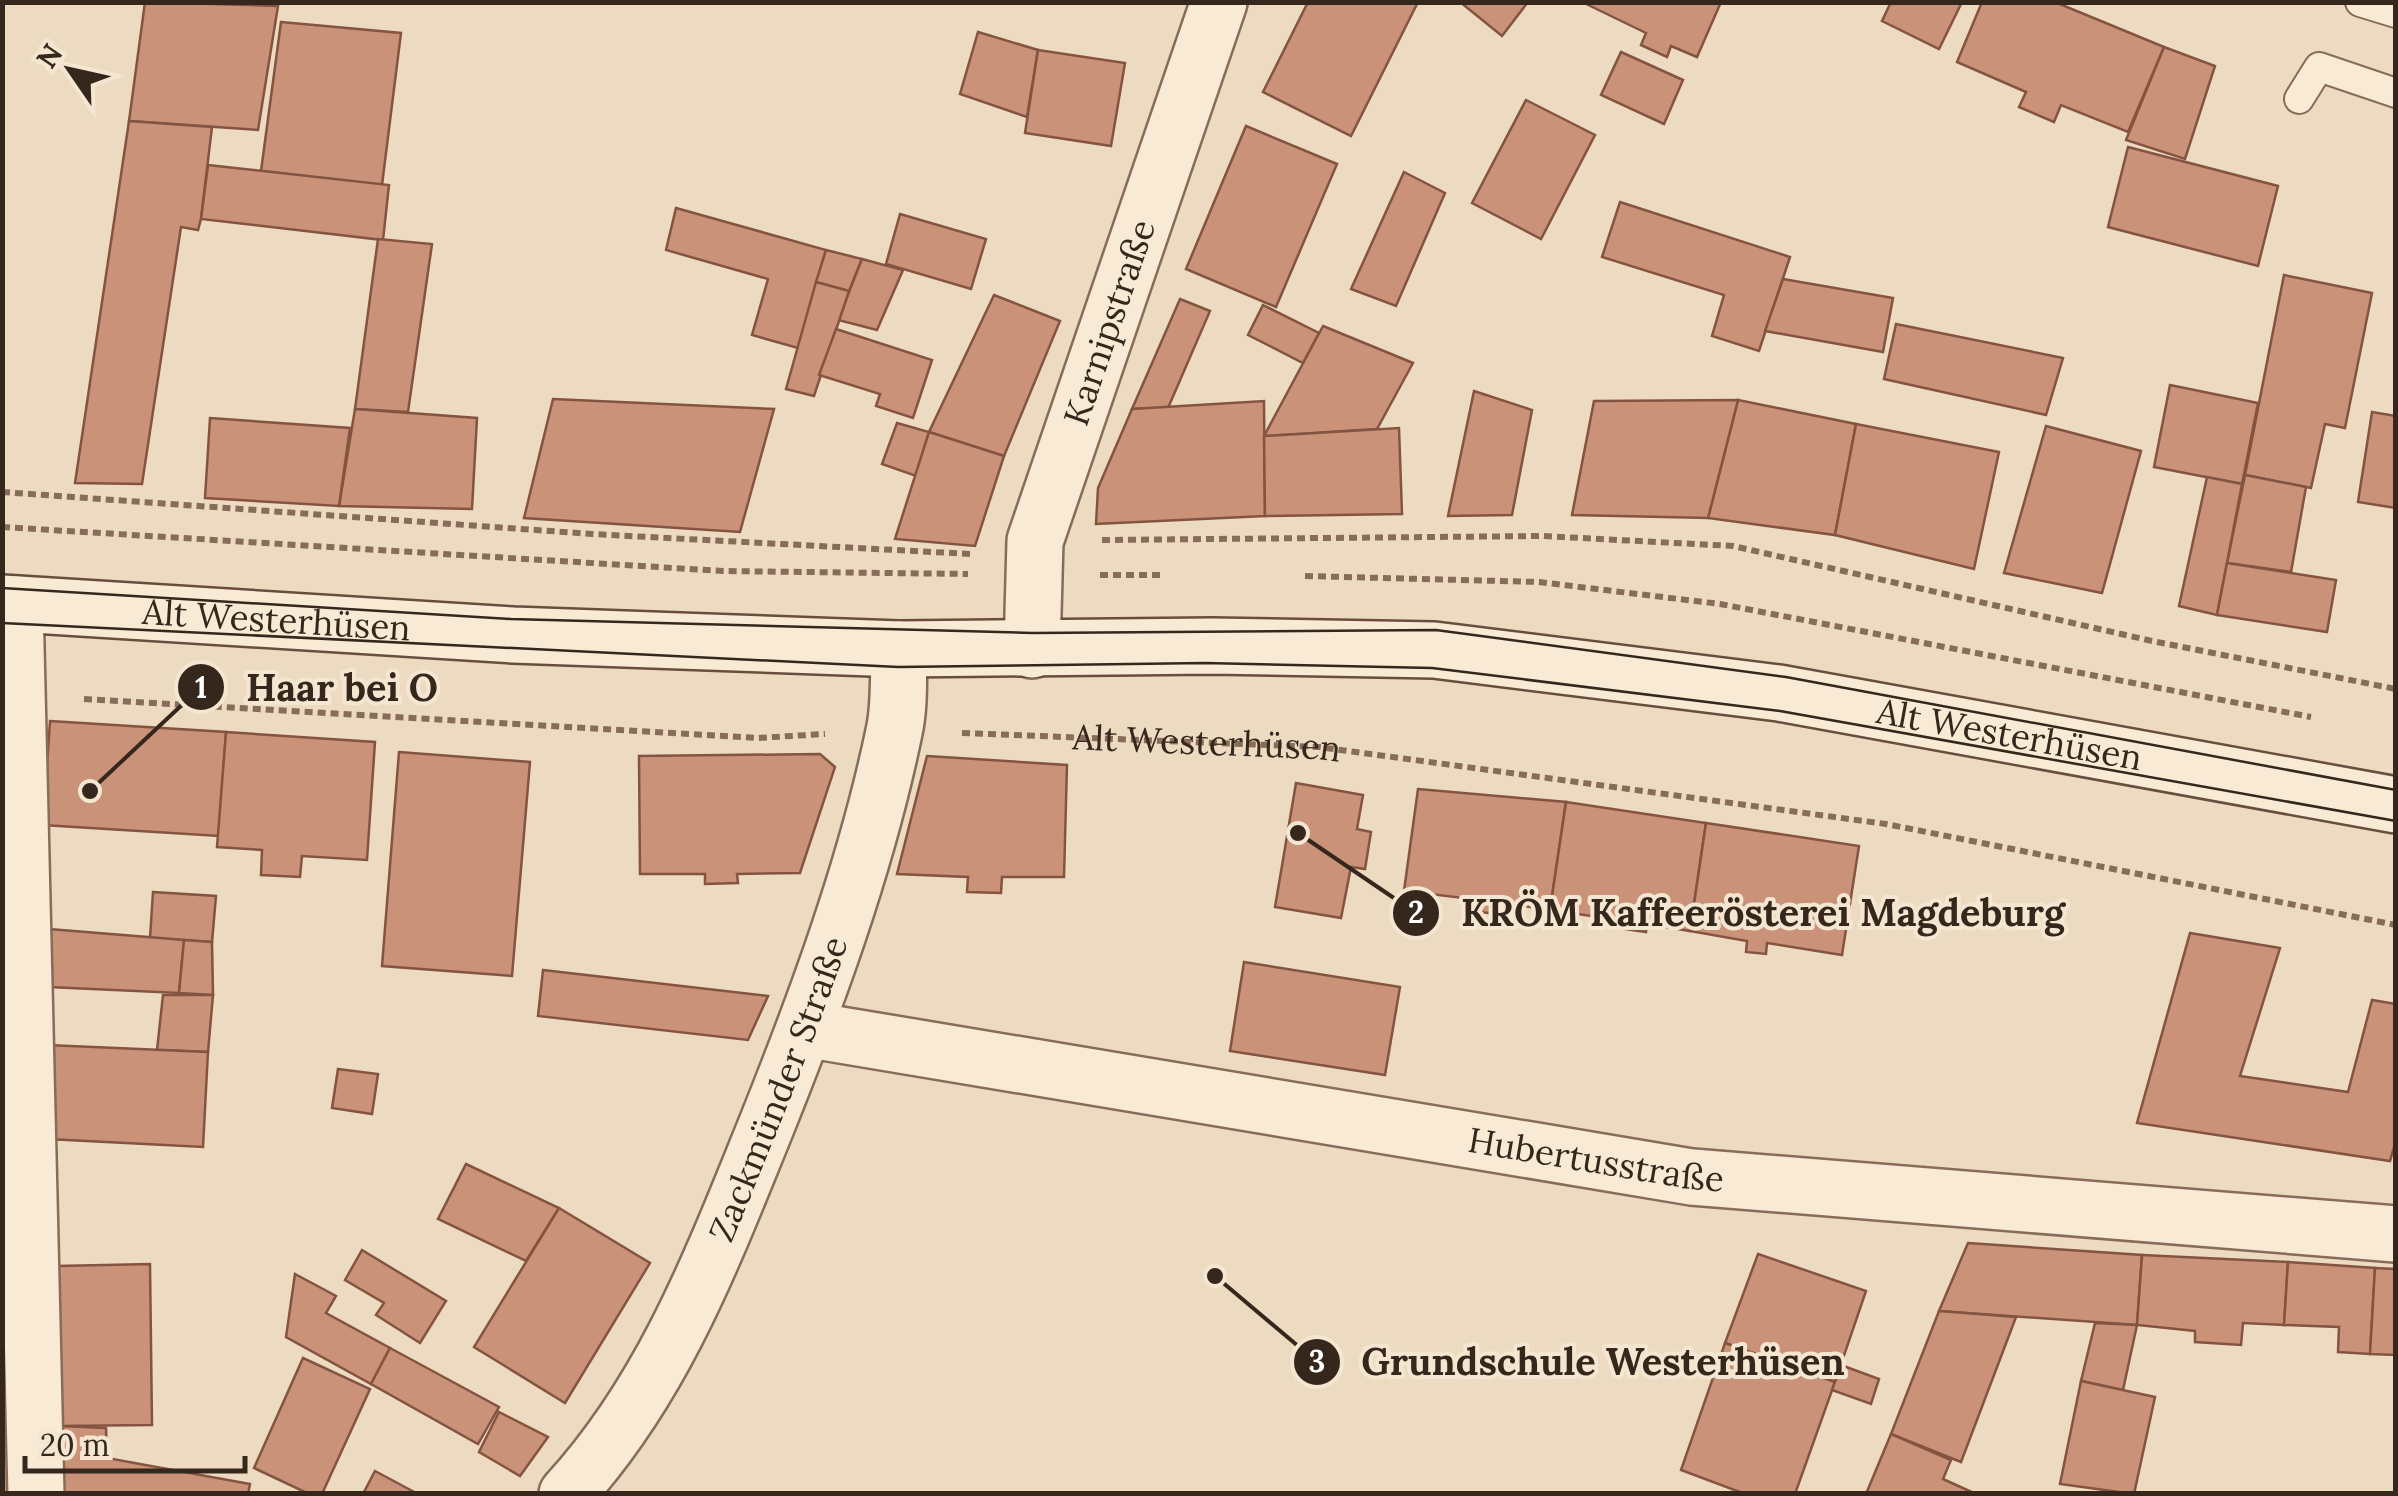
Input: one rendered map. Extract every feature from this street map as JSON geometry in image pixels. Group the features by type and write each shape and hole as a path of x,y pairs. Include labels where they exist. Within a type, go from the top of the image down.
{"street":[{"name":"Karnipstraße","path":"1032,650 1035,541 1219,2"},
{"name":"Alt Westerhüsen","path":"8,603 513,635 899,649 1212,646 1434,650 1780,693 2396,805"},
{"path":"8,603 15,694 36,1494"},
{"name":"Zackmünder Straße","path":"568,1494 615,1440 662,1365 727,1224 805,1029 835,946 895,730 899,649"},
{"name":"Hubertusstraße","path":"805,1029 1692,1177 2396,1234"}],"lane":[{"path":"2360,2 2396,13"},
{"path":"2299,98 2319,67 2396,94"}],"path":[{"path":"2,492 964,556 1035,541 1543,536 1733,546 2152,641 2396,690"},
{"path":"2,527 724,572 980,574"},
{"name":"Alt Westerhüsen","path":"15,694 756,738 895,730 1338,749 1886,824 2396,925"}],"building":[{"path":"145,2 278,6 258,130 129,121"},
{"path":"1308,2 1418,2 1351,136 1263,92"},
{"path":"1460,2 1528,2 1502,36"},
{"path":"1582,2 1721,2 1697,57 1671,46 1667,57 1641,45 1646,33"},
{"path":"1891,2 1962,2 1939,49 1882,21"},
{"path":"1982,2 2055,2 2164,47 2128,132 2061,105 2054,122 2019,107 2026,92 1957,62"},
{"path":"281,22 401,33 382,185 261,171"},
{"path":"978,32 1038,50 1027,117 960,94"},
{"path":"2164,47 2215,66 2185,159 2126,140"},
{"path":"1038,50 1125,63 1111,146 1025,133"},
{"path":"1621,52 1683,80 1664,124 1601,95"},
{"path":"1526,100 1595,135 1541,239 1472,203"},
{"path":"129,121 212,127 201,219 198,230 181,227 142,484 75,483"},
{"path":"1246,126 1337,164 1276,307 1186,269"},
{"path":"2128,147 2278,186 2258,266 2108,227"},
{"path":"208,165 389,185 383,240 201,219"},
{"path":"1404,172 1445,193 1396,306 1351,289"},
{"path":"1620,202 1790,257 1759,351 1712,336 1724,295 1602,257"},
{"path":"676,208 826,250 798,348 752,335 768,279 666,250"},
{"path":"900,214 986,239 971,289 886,264"},
{"path":"378,239 432,244 408,412 355,409"},
{"path":"826,250 862,259 849,291 816,282"},
{"path":"862,259 903,270 877,330 838,320"},
{"path":"2284,275 2372,293 2345,428 2325,424 2311,488 2245,475"},
{"path":"1783,279 1893,298 1883,352 1765,331"},
{"path":"816,282 849,291 814,396 786,389"},
{"path":"994,295 1060,321 1004,456 929,432"},
{"path":"1180,299 1210,311 1168,408 1132,409"},
{"path":"1263,305 1319,333 1303,363 1248,335"},
{"path":"1896,324 2063,358 2046,415 1884,379"},
{"path":"1323,326 1413,363 1377,429 1264,436"},
{"path":"836,329 932,360 913,418 876,406 880,394 819,375"},
{"path":"2170,385 2258,403 2242,484 2154,467"},
{"path":"1474,391 1532,410 1512,515 1448,516"},
{"path":"553,399 774,409 740,532 524,518"},
{"path":"1738,400 1856,424 1835,535 1708,518"},
{"path":"1738,400 1708,518 1572,515 1594,401"},
{"path":"1264,401 1265,516 1096,524 1098,488 1132,409"},
{"path":"355,409 477,418 472,509 339,506"},
{"path":"2372,412 2396,416 2396,508 2358,502"},
{"path":"210,418 350,428 339,506 205,498"},
{"path":"897,423 929,432 916,476 882,464"},
{"path":"1856,424 1999,452 1974,569 1835,535"},
{"path":"2046,426 2141,451 2102,593 2004,573"},
{"path":"1399,428 1402,514 1265,516 1264,436"},
{"path":"929,432 1004,456 975,546 895,539"},
{"path":"2245,475 2306,487 2291,572 2227,563"},
{"path":"2207,477 2242,484 2217,615 2179,606"},
{"path":"2227,563 2336,580 2327,632 2217,615"},
{"path":"50,721 226,732 219,836 43,825"},
{"path":"226,732 375,742 367,860 302,856 300,877 261,875 262,850 217,847"},
{"path":"399,752 530,762 512,976 382,966"},
{"path":"820,754 835,767 800,873 737,874 738,883 705,884 705,874 640,874 639,756"},
{"path":"927,756 1067,765 1064,877 1002,877 1001,893 967,892 968,877 897,874"},
{"path":"1296,783 1363,795 1357,829 1371,832 1365,869 1351,867 1341,918 1275,907"},
{"path":"1418,789 1566,802 1550,910 1504,903 1505,915 1464,910 1464,898 1404,891"},
{"path":"1566,802 1706,823 1690,931 1647,924 1646,932 1611,927 1612,919 1550,910"},
{"path":"1706,823 1859,846 1842,955 1767,943 1766,954 1746,952 1747,941 1690,931"},
{"path":"153,892 216,896 212,942 150,938"},
{"path":"49,929 184,940 179,993 49,987"},
{"path":"2190,933 2280,948 2240,1076 2348,1092 2372,1000 2396,1004 2396,1140 2390,1161 2137,1123"},
{"path":"184,940 212,942 213,995 179,993"},
{"path":"1244,962 1400,987 1385,1075 1230,1051"},
{"path":"543,970 768,996 748,1040 538,1016"},
{"path":"163,995 213,995 208,1052 157,1050"},
{"path":"47,1045 208,1052 203,1147 48,1139"},
{"path":"338,1069 378,1074 372,1114 332,1108"},
{"path":"466,1164 559,1208 526,1261 438,1219"},
{"path":"559,1208 650,1263 565,1403 474,1347"},
{"path":"1968,1243 2142,1255 2137,1325 1939,1311"},
{"path":"362,1250 446,1301 420,1343 376,1315 384,1303 345,1280"},
{"path":"1758,1254 1866,1291 1835,1382 1725,1343"},
{"path":"2142,1255 2288,1262 2284,1325 2243,1323 2241,1345 2195,1342 2195,1331 2137,1325"},
{"path":"2288,1262 2375,1268 2370,1354 2338,1352 2339,1327 2284,1325"},
{"path":"150,1264 152,1425 59,1426 58,1266"},
{"path":"2375,1268 2396,1269 2396,1355 2370,1354"},
{"path":"295,1274 336,1296 326,1313 390,1348 371,1384 286,1337"},
{"path":"1939,1311 2016,1317 1961,1462 1891,1434"},
{"path":"2095,1323 2137,1325 2123,1390 2081,1381"},
{"path":"1725,1343 1835,1382 1795,1494 1745,1494 1681,1470"},
{"path":"390,1348 499,1407 478,1444 371,1384"},
{"path":"303,1358 370,1389 322,1494 309,1494 254,1468"},
{"path":"1841,1365 1879,1379 1871,1404 1832,1390"},
{"path":"2081,1381 2155,1397 2134,1494 2060,1484"},
{"path":"499,1412 548,1437 520,1476 479,1452"},
{"path":"59,1426 106,1428 107,1458 250,1484 248,1494 59,1494"},
{"path":"10,1433 12,1494 2,1494 2,1434"},
{"path":"1891,1434 1951,1460 1943,1479 1976,1494 1866,1494"},
{"path":"375,1471 418,1494 363,1494"}],"tram line":[{"path":"2,588 511,619 1032,633 1436,630 1786,677 2396,790"},
{"path":"2,623 898,667 1205,663 1432,668 1780,711 2396,821"}],"place":[{"name":"Haar bei O","path":"90,791"},
{"name":"KRÖM Kaffeerösterei Magdeburg","path":"1298,833"},
{"name":"Grundschule Westerhüsen","path":"1215,1276"}]}
